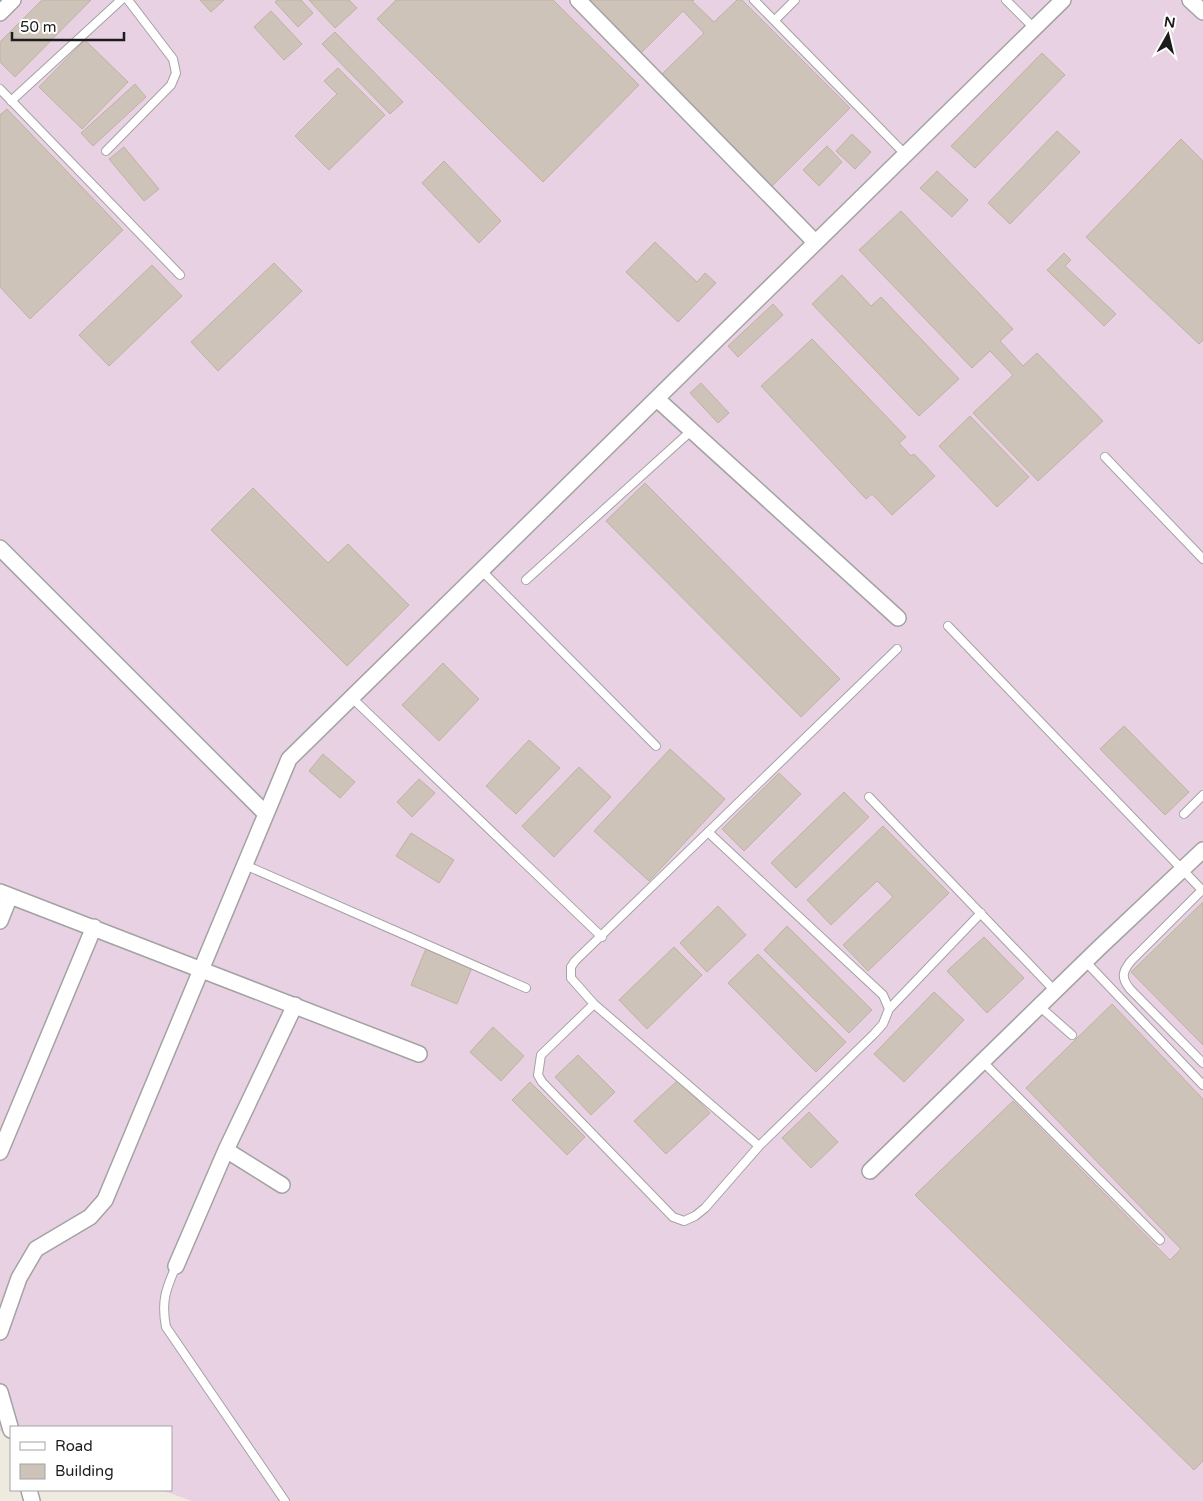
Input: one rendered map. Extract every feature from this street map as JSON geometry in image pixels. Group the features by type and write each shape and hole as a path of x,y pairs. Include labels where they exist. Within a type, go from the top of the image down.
{"street":[{"path":"0,13 13,0"},
{"path":"578,0 815,242"},
{"path":"0,1332 19,1278 36,1249 90,1217 105,1200 289,759 350,696 1063,0"},
{"path":"1190,0 1203,12"},
{"path":"656,399 898,618"},
{"path":"0,548 265,813"},
{"path":"870,1171 1085,961 1203,850"},
{"path":"0,921 5,894 94,926 419,1054"},
{"path":"0,1152 94,926"},
{"path":"176,1266 226,1150 294,1005"},
{"path":"226,1150 282,1185"},
{"path":"0,1392 10,1427"}],"lane":[{"path":"11,101 120,0"},
{"path":"106,151 171,85 176,73 173,59 128,0"},
{"path":"754,0 905,154"},
{"path":"774,20 795,0"},
{"path":"1006,0 1034,28"},
{"path":"0,89 180,275"},
{"path":"526,580 691,432"},
{"path":"1106,457 1203,559"},
{"path":"481,570 656,746"},
{"path":"948,626 1202,891 1131,961 1124,970 1123,977 1130,989 1203,1063"},
{"path":"759,1146 594,1004 571,978 571,967 896,649"},
{"path":"350,696 602,937"},
{"path":"1184,814 1203,795"},
{"path":"869,797 1055,991"},
{"path":"708,832 883,995 889,1009"},
{"path":"245,865 526,988"},
{"path":"594,1004 541,1055 538,1075 542,1082 672,1217 684,1221 695,1216 705,1208 759,1146 874,1034 883,1024 889,1009 981,913"},
{"path":"1085,961 1203,1084"},
{"path":"1040,1006 1072,1035"},
{"path":"982,1061 1160,1240"},
{"path":"176,1266 162,1310 166,1327 285,1501"}],"shaded area":[{"path":"0,0 1203,0 1203,1501 192,1501 164,1491 172,1491 172,1426 10,1426 10,1435 0,1431"}],"building":[{"path":"42,0 91,0 15,77 0,62 0,42"},
{"path":"200,0 224,0 211,12"},
{"path":"277,0 301,0 313,13 298,27 275,2"},
{"path":"309,0 349,0 357,8 335,28"},
{"path":"396,0 553,0 639,85 543,182 377,19"},
{"path":"590,0 694,0 692,1 714,22 737,0 742,0 850,108 772,186 661,75 704,33 683,11 640,54 588,2"},
{"path":"271,11 302,44 284,60 254,27"},
{"path":"335,32 403,102 390,114 322,44"},
{"path":"85,40 128,82 82,129 39,87"},
{"path":"1042,53 1065,75 975,168 951,146"},
{"path":"338,68 385,115 329,170 295,136 337,94 324,81"},
{"path":"135,84 146,97 93,146 81,133"},
{"path":"7,109 123,230 30,319 0,287 0,115"},
{"path":"1057,131 1080,152 1010,224 988,203"},
{"path":"852,134 871,152 855,169 836,151"},
{"path":"1181,139 1203,161 1203,340 1199,344 1086,237"},
{"path":"827,146 842,162 819,186 803,170"},
{"path":"124,147 159,189 144,201 109,159"},
{"path":"444,161 501,221 479,243 422,183"},
{"path":"937,171 968,200 952,217 920,188"},
{"path":"901,211 1013,329 1000,341 1023,366 1037,353 1103,421 1038,481 973,413 1013,375 990,351 972,368 859,250"},
{"path":"655,242 697,282 705,273 716,283 678,322 626,272"},
{"path":"1064,253 1071,260 1065,266 1116,314 1104,326 1047,270"},
{"path":"274,263 302,291 218,371 191,342"},
{"path":"152,265 182,296 109,366 79,335"},
{"path":"842,275 871,306 881,297 959,379 919,416 812,304"},
{"path":"773,304 783,315 738,357 728,346"},
{"path":"812,339 906,437 899,443 911,456 914,454 935,476 892,515 872,494 866,499 761,386"},
{"path":"701,383 729,413 718,423 690,393"},
{"path":"970,416 1029,477 997,507 939,446"},
{"path":"645,483 840,679 801,717 606,521"},
{"path":"253,488 328,563 348,544 409,605 347,666 211,530"},
{"path":"443,663 479,699 439,741 402,705"},
{"path":"1124,726 1189,792 1165,815 1100,749"},
{"path":"529,740 560,768 516,814 486,786"},
{"path":"670,749 725,799 649,881 594,831"},
{"path":"323,754 355,782 340,798 309,771"},
{"path":"579,767 611,797 554,857 522,826"},
{"path":"779,773 801,794 744,851 722,829"},
{"path":"419,779 435,793 412,817 397,802"},
{"path":"844,792 869,817 796,888 771,863"},
{"path":"883,826 949,893 868,971 843,945 893,897 877,881 831,925 807,900"},
{"path":"411,833 454,860 439,883 396,856"},
{"path":"1203,902 1203,1045 1131,972"},
{"path":"718,906 746,935 707,972 680,943"},
{"path":"787,926 872,1010 849,1033 764,950"},
{"path":"984,937 1024,978 987,1013 947,971"},
{"path":"427,946 473,965 457,1004 411,985"},
{"path":"674,947 702,975 647,1029 619,1000"},
{"path":"758,954 846,1042 816,1072 728,983"},
{"path":"934,992 964,1020 904,1082 874,1054"},
{"path":"1112,1004 1203,1099 1203,1461 1194,1470 915,1195 1013,1101 1170,1260 1181,1249 1026,1088"},
{"path":"493,1027 524,1056 501,1081 470,1052"},
{"path":"578,1055 615,1092 591,1115 555,1077"},
{"path":"678,1080 710,1113 666,1154 634,1121"},
{"path":"530,1082 585,1137 567,1155 512,1100"},
{"path":"809,1112 838,1142 811,1168 782,1138"}]}
